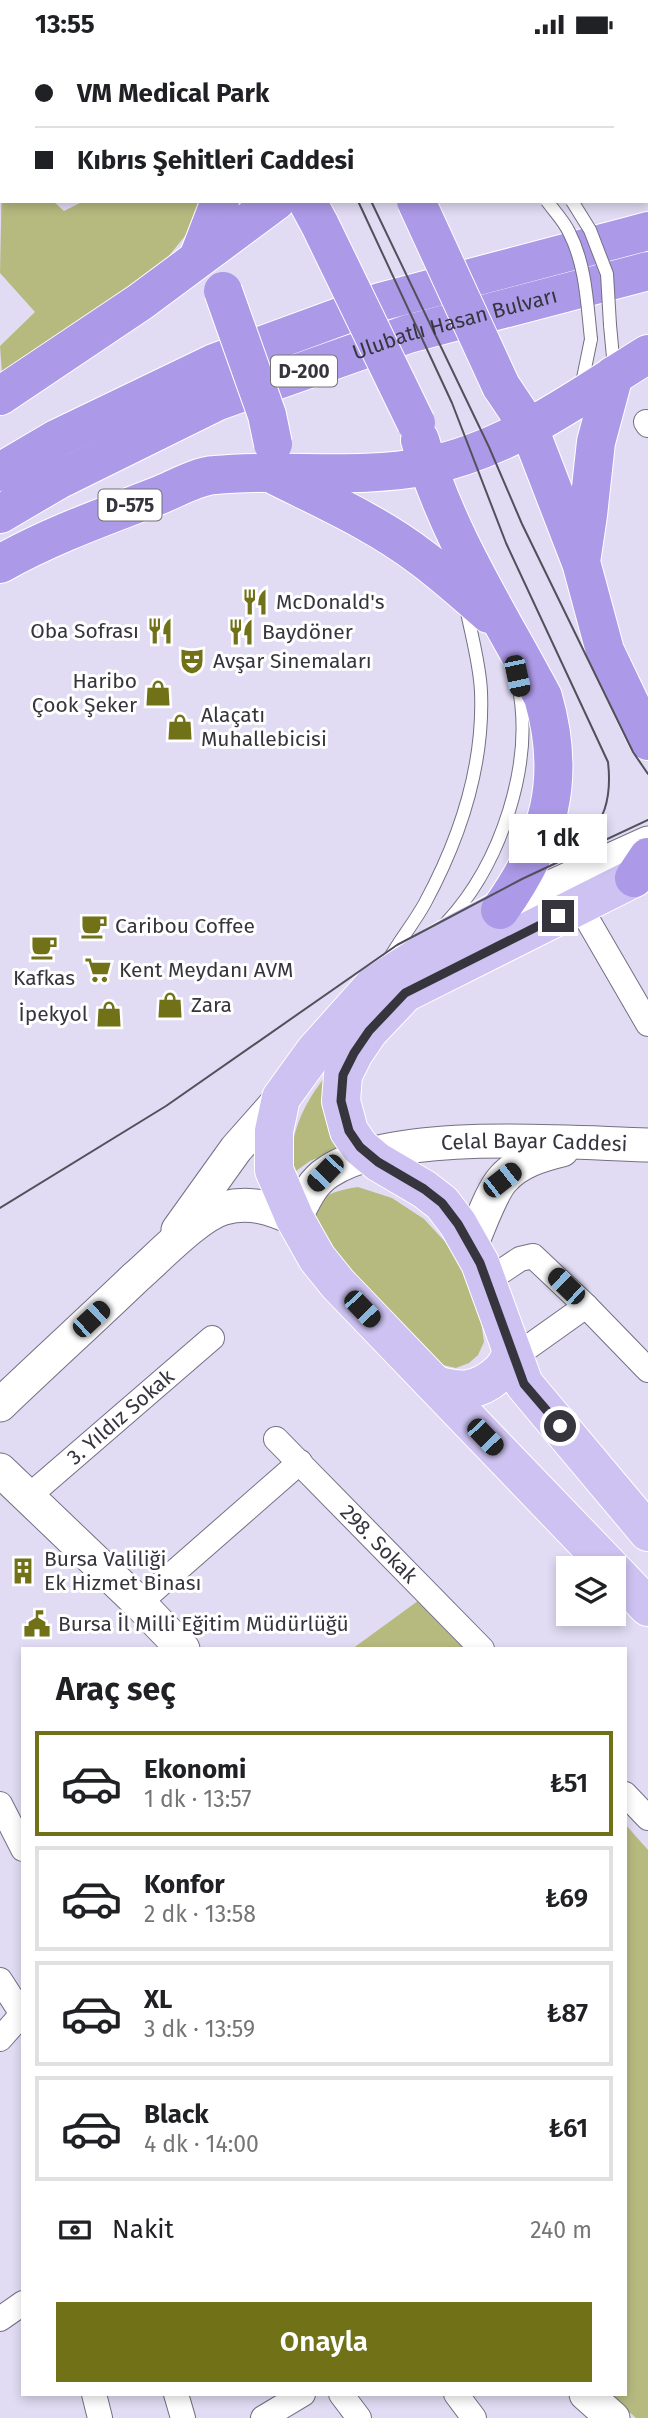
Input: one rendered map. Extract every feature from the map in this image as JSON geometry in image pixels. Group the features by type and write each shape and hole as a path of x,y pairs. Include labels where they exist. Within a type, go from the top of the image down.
{"highway":[{"path":"198,260 219,203"},
{"path":"0,396 129,309 273,203"},
{"path":"417,203 502,386 529,428 580,562 605,651 643,724"},
{"path":"313,213 416,423 427,465 452,527 543,697 551,727 555,773 551,802 535,852 522,879 500,910"},
{"name":"Ulubatlı Hasan Bulvarı","path":"0,472 58,438 214,363 380,302 648,231"},
{"path":"198,260 223,291 267,415 270,458 400,543 507,629"},
{"name":"Ulubatlı Hasan Bulvarı","path":"0,514 58,480 218,401 408,334 648,271"},
{"path":"529,428 648,354"},
{"path":"580,562 589,515 596,442 614,375"},
{"name":"D-575","path":"0,564 106,514 211,475 270,458 382,472 427,465 489,447 529,428"}],"main road":[{"path":"163,1252 236,1149 281,1098 315,1051 374,985 454,934 500,910 648,843"},
{"path":"643,869 579,905 405,993 369,1031 354,1053 343,1075 341,1101 349,1131 364,1150 442,1203 458,1224 479,1263 524,1384 648,1532"},
{"path":"281,1098 274,1131 274,1170 295,1219 317,1258 338,1284 600,1556"},
{"name":"Celal Bayar Caddesi","path":"295,1219 309,1190 325,1173 364,1150 513,1142 648,1145"},
{"path":"479,1263 502,1180 541,1155 589,1144"},
{"path":"0,1405 163,1252 203,1219 220,1209 255,1204 295,1219"},
{"path":"436,1385 448,1389 469,1389 482,1384 501,1372 512,1354"},
{"path":"0,1470 181,1647"},
{"path":"626,1584 648,1607"},
{"path":"588,2396 614,2418"}],"street":[{"path":"579,905 648,1024"},
{"path":"479,1263 533,1256 648,1370"},
{"path":"512,1354 586,1306"},
{"name":"3. Yıldız Sokak","path":"29,1496 212,1338"},
{"name":"298. Sokak","path":"276,1439 480,1647"},
{"path":"139,1603 300,1462"},
{"path":"627,1796 648,1818"},
{"path":"0,1804 21,1845"},
{"path":"0,1980 21,2012"},
{"path":"0,2039 21,2014"},
{"path":"0,2319 21,2304"},
{"path":"94,2396 100,2418"},
{"path":"177,2396 183,2418"},
{"path":"275,2415 300,2396"},
{"path":"342,2396 359,2418"},
{"path":"458,2396 474,2418"}],"lane":[{"path":"548,203 569,231 584,277 591,339 579,399"},
{"path":"573,203 590,230 607,274 614,375"},
{"path":"374,985 425,904 453,845 468,803 480,737 481,690 452,527"},
{"path":"408,964 456,912 488,863 509,811 523,755 522,700 507,629"}],"green space":[{"path":"1,203 55,203 64,211 80,203 199,203 193,226 164,262 2,374 0,346 35,312 0,273"},
{"path":"328,1073 339,1149 310,1161 289,1176 292,1146 299,1121 311,1097"},
{"path":"358,1187 392,1198 424,1219 449,1246 468,1277 481,1321 484,1342 478,1355 469,1363 456,1368 439,1364 310,1231 324,1199 336,1192"},
{"path":"422,1598 465,1647 355,1647"},
{"path":"627,1826 648,1850 648,2418 636,2418 611,2396 627,2396"}],"tram line":[{"path":"359,203 452,403 506,543 608,762 609,787 604,809 594,830 577,848"},
{"path":"372,203 489,447 522,524 633,752 648,774"},
{"path":"0,1208 166,1106 397,945 522,879 648,820"}],"place":[{"name":"McDonald's","path":"255,602"},
{"name":"Oba Sofrası","path":"160,631"},
{"name":"Baydöner","path":"241,632"},
{"name":"Avşar Sinemaları","path":"192,661"},
{"name":"Haribo Çook Şeker","path":"158,693"},
{"name":"Alaçatı Muhallebicisi","path":"180,727"},
{"name":"Caribou Coffee","path":"94,926"},
{"name":"Kafkas","path":"44,947"},
{"name":"Kent Meydanı AVM","path":"98,970"},
{"name":"Zara","path":"170,1005"},
{"name":"İpekyol","path":"109,1014"},
{"name":"Bursa Valiliği Ek Hizmet Binası","path":"23,1571"},
{"name":"Bursa İl Milli Eğitim Müdürlüğü","path":"37,1624"}],"route":[{"path":"558,916 405,993 369,1031 354,1053 343,1075 341,1101 349,1131 360,1147 378,1162 442,1203 458,1224 480,1263 524,1384 560,1426"}]}
